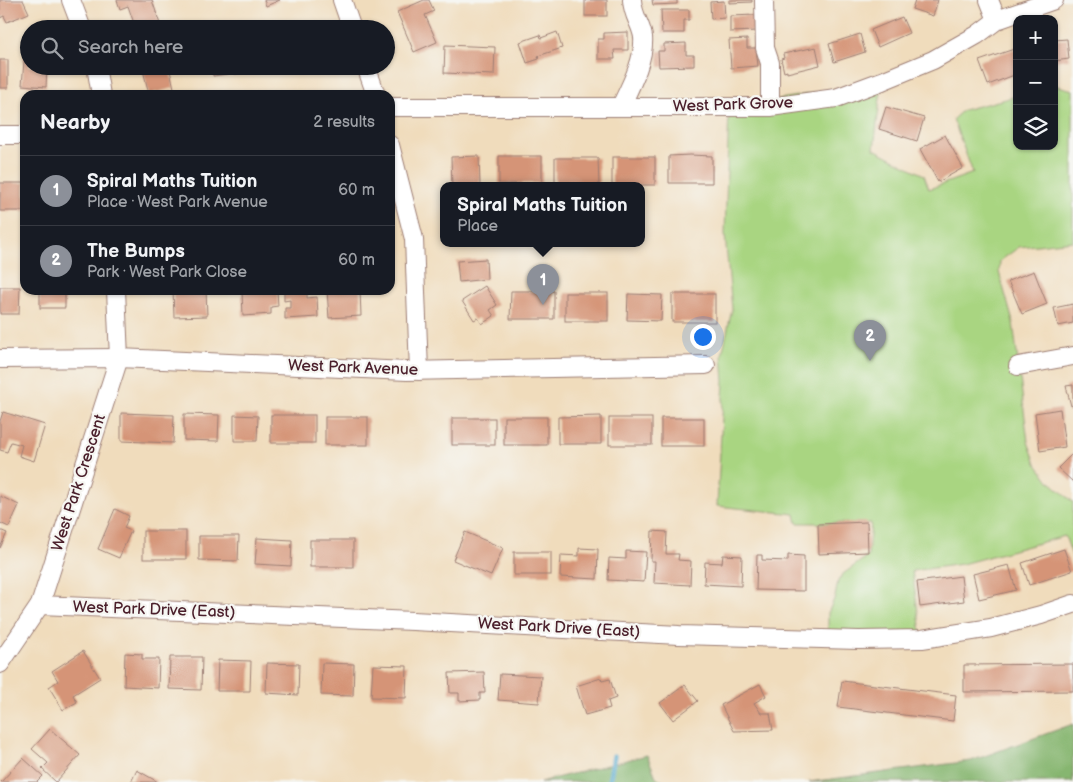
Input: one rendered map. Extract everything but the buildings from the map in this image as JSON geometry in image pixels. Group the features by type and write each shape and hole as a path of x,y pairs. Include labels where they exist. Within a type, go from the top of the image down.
{"street":[{"path":"72,0 79,20"},
{"path":"342,0 349,20"},
{"path":"621,106 633,81 643,38 641,29 632,11 632,0"},
{"path":"764,0 765,48 770,63 770,107"},
{"path":"989,0 997,20"},
{"name":"West Park Grove","path":"395,108 770,107 836,98 933,60 977,35 997,20 1054,0"},
{"path":"97,75 99,90"},
{"path":"369,75 374,90"},
{"path":"0,135 20,135"},
{"path":"395,165 414,239 419,371"},
{"name":"West Park Crescent","path":"0,664 40,605 119,358 116,295"},
{"path":"1018,366 1073,356"},
{"name":"West Park Avenue","path":"0,359 119,358 419,371 706,365"},
{"name":"West Park Drive (East)","path":"40,605 403,620 678,635 859,640 922,639 991,628 1041,615 1073,604"}],"green space":[{"path":"882,81 874,149 924,175 929,189 973,173 953,119 963,110 1013,97 1013,150 1058,150 1058,86 1073,90 1073,241 1019,247 1000,261 999,272 1013,322 1028,442 1036,463 1049,481 1073,502 1073,558 1065,536 962,564 912,571 922,639 828,640 828,613 835,597 838,581 843,574 868,556 871,523 797,523 795,514 717,506 724,381 722,355 732,309 725,235 729,108"},
{"path":"1073,724 1073,782 809,782 971,761"},
{"path":"647,755 656,777 665,782 540,782"}],"waterway":[{"path":"609,782 614,756"}],"place":[{"name":"Spiral Maths Tuition","path":"543,305"},
{"name":"The Bumps","path":"870,361"}]}
